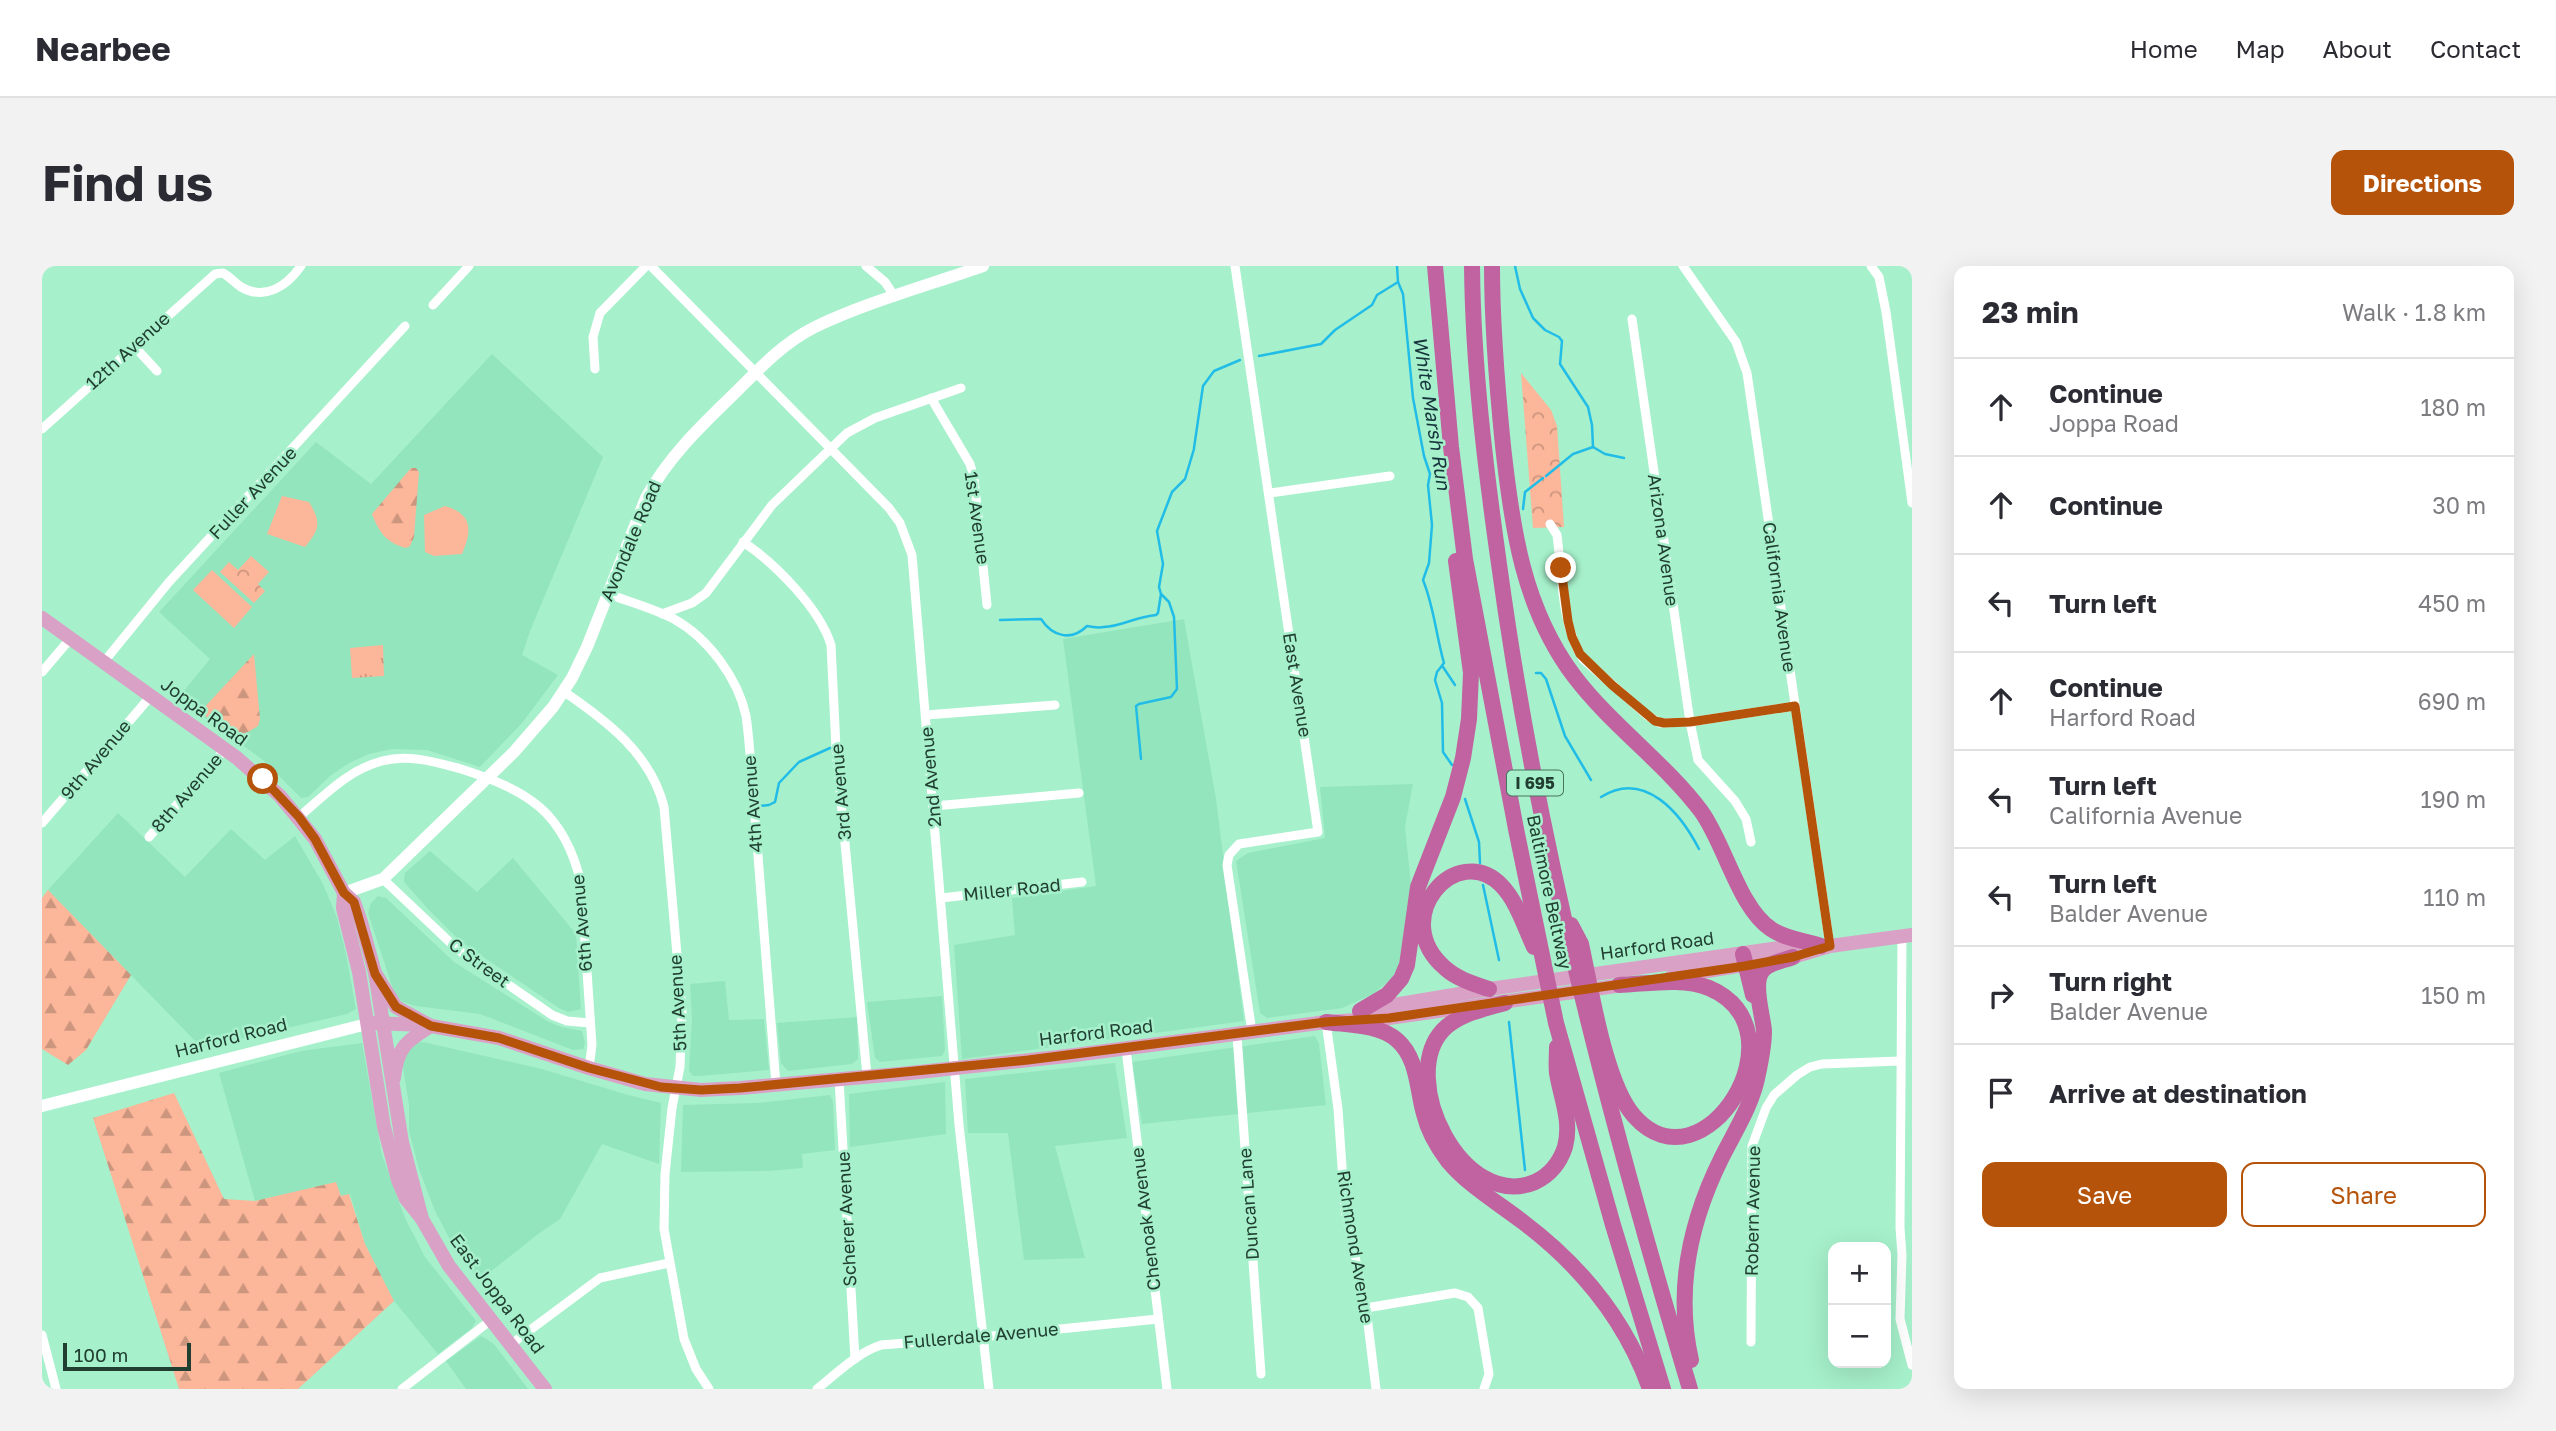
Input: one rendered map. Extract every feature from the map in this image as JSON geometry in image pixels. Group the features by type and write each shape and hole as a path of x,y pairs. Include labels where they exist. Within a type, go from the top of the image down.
{"highway":[{"name":"Baltimore Beltway","path":"1472,266 1476,377 1503,595 1524,724 1559,900 1586,1014 1638,1215 1690,1389"},
{"path":"1492,266 1496,376 1511,508 1520,561 1538,614 1561,658 1581,685 1699,809 1721,844 1751,908 1759,919 1780,934 1825,946"},
{"name":"Baltimore Beltway","path":"1435,268 1451,447 1465,559 1516,829 1556,1023 1663,1389"},
{"path":"1360,1011 1387,995 1407,965 1418,887 1453,797 1465,745 1471,673 1453,535 1451,447"},
{"path":"1489,989 1446,969 1426,939 1424,918 1430,896 1442,883 1458,875 1480,874 1502,885 1546,971"},
{"path":"1559,900 1581,944 1613,1076 1633,1115 1650,1128 1670,1136 1690,1135 1707,1128 1730,1105 1747,1064 1749,1041 1739,1012 1731,1001 1707,987 1673,982 1612,982"},
{"path":"1699,1389 1690,1358 1684,1319 1689,1244 1709,1186 1755,1087 1763,1042 1759,978 1765,967 1793,957"},
{"path":"1744,960 1763,1042"},
{"path":"1513,1002 1463,1016 1451,1023 1433,1043 1428,1064 1432,1098 1442,1130 1459,1156 1487,1181 1507,1186 1532,1182 1553,1169 1562,1154 1567,1121 1557,1072 1556,1023"},
{"path":"1326,1022 1379,1030 1397,1039 1411,1060 1425,1118 1447,1160 1470,1183 1560,1253 1587,1281 1624,1332 1643,1368 1650,1389"}],"main road":[{"name":"Joppa Road","path":"42,618 263,779 299,817 325,856 344,893 354,902 375,974 374,1023"},
{"name":"Joppa Road","path":"344,893 343,908 374,1023"},
{"name":"Harford Road","path":"1744,960 1786,947 1825,946 1907,936"},
{"name":"Harford Road","path":"374,1023 431,1026 499,1038 645,1084 720,1090 1126,1049 1326,1022 1389,1018 1513,1002 1744,960 1793,957 1825,946"},
{"path":"375,974 396,1007 431,1026"},
{"name":"Harford Road","path":"1326,1022 1360,1011 1517,985 1612,982"},
{"name":"East Joppa Road","path":"374,1023 422,1219"},
{"name":"East Joppa Road","path":"374,1023 387,1144 406,1199 422,1219 441,1254 545,1389"},
{"path":"393,1092 401,1049 413,1037 431,1026"}],"street":[{"name":"12th Avenue","path":"42,429 215,274 227,275 244,289 261,293 270,292 285,284 301,266"},
{"path":"433,306 469,266"},
{"path":"595,369 593,337 600,313 648,266"},
{"name":"2nd Avenue","path":"648,266 888,508 900,523 912,555 954,1068 989,1389"},
{"path":"866,266 884,282 895,297"},
{"name":"Avondale Road","path":"344,893 383,879 527,738 564,691 587,647 646,498 665,466 755,372 786,345 812,328 983,266"},
{"name":"East Avenue","path":"1235,266 1318,832 1239,844 1229,855 1227,865 1245,1033"},
{"name":"California Avenue","path":"1683,266 1736,342 1747,373 1795,706 1825,946"},
{"path":"1871,266 1879,278 1882,292 1912,503"},
{"name":"Arizona Avenue","path":"1632,319 1690,722 1698,760 1735,800 1746,819 1751,842"},
{"name":"Fuller Avenue","path":"103,663 169,582 405,326"},
{"path":"134,346 157,371"},
{"path":"662,614 702,596 716,582 772,505 830,448 862,424 961,388"},
{"name":"1st Avenue","path":"931,398 970,464 974,478 987,605"},
{"path":"1270,493 1390,476"},
{"path":"1550,524 1557,535 1572,637 1583,659 1655,721 1690,722 1795,706"},
{"name":"3rd Avenue","path":"743,542 764,558 816,612 831,645 836,748 867,1076"},
{"name":"4th Avenue","path":"608,594 662,614 691,631 707,645 731,678 746,715 776,1085"},
{"path":"42,672 71,639"},
{"name":"5th Avenue","path":"564,691 593,711 638,754 656,780 661,795 682,1011 680,1067 671,1108 665,1174 664,1229 684,1339 696,1369 709,1389"},
{"name":"9th Avenue","path":"42,823 150,697"},
{"path":"926,715 1055,705"},
{"name":"8th Avenue","path":"149,837 225,750"},
{"name":"6th Avenue","path":"299,817 348,775 381,761 421,759 487,778 513,788 534,802 558,827 571,851 581,883 592,1058 589,1068"},
{"path":"934,806 1079,793"},
{"name":"C Street","path":"383,879 471,960 552,1015 567,1021 590,1023"},
{"name":"Miller Road","path":"942,898 1082,882"},
{"path":"1907,936 1900,1061 1900,1319 1912,1365"},
{"name":"Richmond Avenue","path":"1326,1022 1338,1109 1345,1210 1366,1308 1376,1389"},
{"name":"Harford Road","path":"42,1106 374,1023"},
{"name":"Duncan Lane","path":"1245,1033 1261,1374"},
{"name":"Chenoak Avenue","path":"1126,1049 1167,1389"},
{"name":"Robern Avenue","path":"1751,1342 1752,1146 1766,1108 1781,1088 1810,1067 1822,1064 1900,1061"},
{"name":"Scherer Avenue","path":"839,1079 855,1359"},
{"path":"510,1345 600,1278 669,1263"},
{"path":"1366,1308 1455,1293 1468,1297 1478,1308 1489,1374 1484,1389"},
{"name":"Fullerdale Avenue","path":"817,1389 855,1359 881,1345 1158,1319"},
{"path":"402,1389 491,1320"},
{"path":"42,1335 56,1389"}],"shaded area":[{"path":"492,354 603,457 522,655 558,675 522,723 480,767 427,750 392,749 369,754 349,763 330,776 308,797 301,798 263,760 178,698 210,659 159,612 316,442 371,484"},
{"path":"1184,619 1216,799 1244,1021 962,1059 954,945 1015,935 1012,898 1096,886 1063,639"},
{"path":"1413,784 1405,827 1411,885 1399,965 1392,978 1373,994 1342,1008 1267,1018 1260,1013 1236,861 1248,853 1325,838 1320,787"},
{"path":"118,813 185,877 231,829 265,860 295,836 323,884 337,918 356,1009 347,1014 202,1048 48,890"},
{"path":"430,851 477,892 513,858 576,934 581,1009 568,1012 559,1008 461,942 428,909 404,882 404,878 405,873"},
{"path":"378,896 386,898 454,962 547,1021 582,1031 585,1043 583,1049 573,1050 480,1014 402,1002 394,992 368,913 371,903"},
{"path":"725,981 729,1020 764,1019 769,1070 693,1076 689,1071 692,1018 690,984"},
{"path":"942,996 945,1050 942,1056 880,1062 875,1058 867,1002"},
{"path":"857,1017 858,1059 852,1064 788,1071 781,1063 777,1023"},
{"path":"1315,1036 1319,1044 1326,1105 1142,1124 1132,1062"},
{"path":"423,1042 542,1069 661,1103 659,1164 602,1144 560,1219 479,1281 453,1245 435,1211 419,1169 409,1131 409,1105 402,1062 414,1043"},
{"path":"362,1043 382,1155 405,1218 425,1257 476,1321 472,1328 438,1354 394,1301 365,1244 350,1194 341,1196 336,1182 255,1201 219,1073 301,1051"},
{"path":"1115,1063 1127,1138 1055,1146 1085,1258 1024,1260 1008,1133 968,1133 965,1079"},
{"path":"945,1082 946,1134 850,1147 849,1094"},
{"path":"830,1095 833,1102 835,1150 802,1154 803,1168 681,1172 683,1105 757,1103"},
{"path":"481,1336 494,1344 528,1389 466,1389 446,1361"}],"green space":[{"path":"1521,373 1551,410 1557,426 1564,527 1533,528"},
{"path":"411,468 416,468 419,472 414,537 406,548 384,536 372,514"},
{"path":"282,496 309,502 313,509 317,521 316,531 305,547 267,534"},
{"path":"445,506 454,509 465,519 468,524 468,538 462,554 434,556 425,552 424,515"},
{"path":"251,556 269,572 258,584 265,591 254,603 220,572 229,562 238,570"},
{"path":"212,570 252,607 234,628 193,590"},
{"path":"383,645 384,676 352,678 350,648"},
{"path":"254,654 260,719 258,726 236,739 200,712"},
{"path":"48,890 131,975 86,1050 68,1065 42,1049 42,898"},
{"path":"174,1093 224,1199 255,1201 336,1182 341,1196 349,1194 365,1244 394,1301 298,1389 179,1389 93,1118"}],"waterway":[{"name":"White Marsh Run","path":"1397,266 1398,282 1403,294 1413,398 1430,474 1428,485 1432,525 1429,563 1423,580 1444,663 1435,680 1442,703 1443,752 1452,765"},
{"path":"1515,266 1520,289 1533,318 1562,341 1560,364 1588,407 1593,447"},
{"path":"1259,356 1321,344 1335,330 1372,305 1377,295 1398,282"},
{"path":"1194,448 1203,386 1214,371 1240,360"},
{"path":"1593,447 1605,454 1624,458"},
{"path":"1546,476 1573,454 1593,447"},
{"path":"1141,759 1136,706 1171,697 1177,689 1174,617 1169,602 1161,594 1159,587 1163,564 1157,531 1172,492 1185,479 1194,449"},
{"path":"1523,509 1525,492 1543,478"},
{"path":"1000,620 1041,619 1056,633 1075,634 1087,626 1113,626 1156,615 1161,594"},
{"path":"1443,667 1455,685"},
{"path":"1536,673 1541,673 1546,679 1565,736 1591,780"},
{"path":"759,806 775,802 779,783 799,762 830,748"},
{"path":"1601,797 1617,790 1632,788 1647,792 1672,810 1699,849"},
{"name":"White Marsh Run","path":"1465,799 1479,842 1480,863"},
{"name":"White Marsh Run","path":"1483,885 1499,960"},
{"name":"White Marsh Run","path":"1509,1022 1525,1170"}],"route":[{"path":"263,779 299,817 315,839 344,893 354,902 375,974 396,1007 431,1026 499,1038 621,1078 661,1087 720,1090 910,1073 1067,1056 1326,1022 1389,1018 1745,966 1793,957 1830,946 1795,706 1690,722 1655,721 1583,659 1572,637 1568,621 1561,568"}]}
